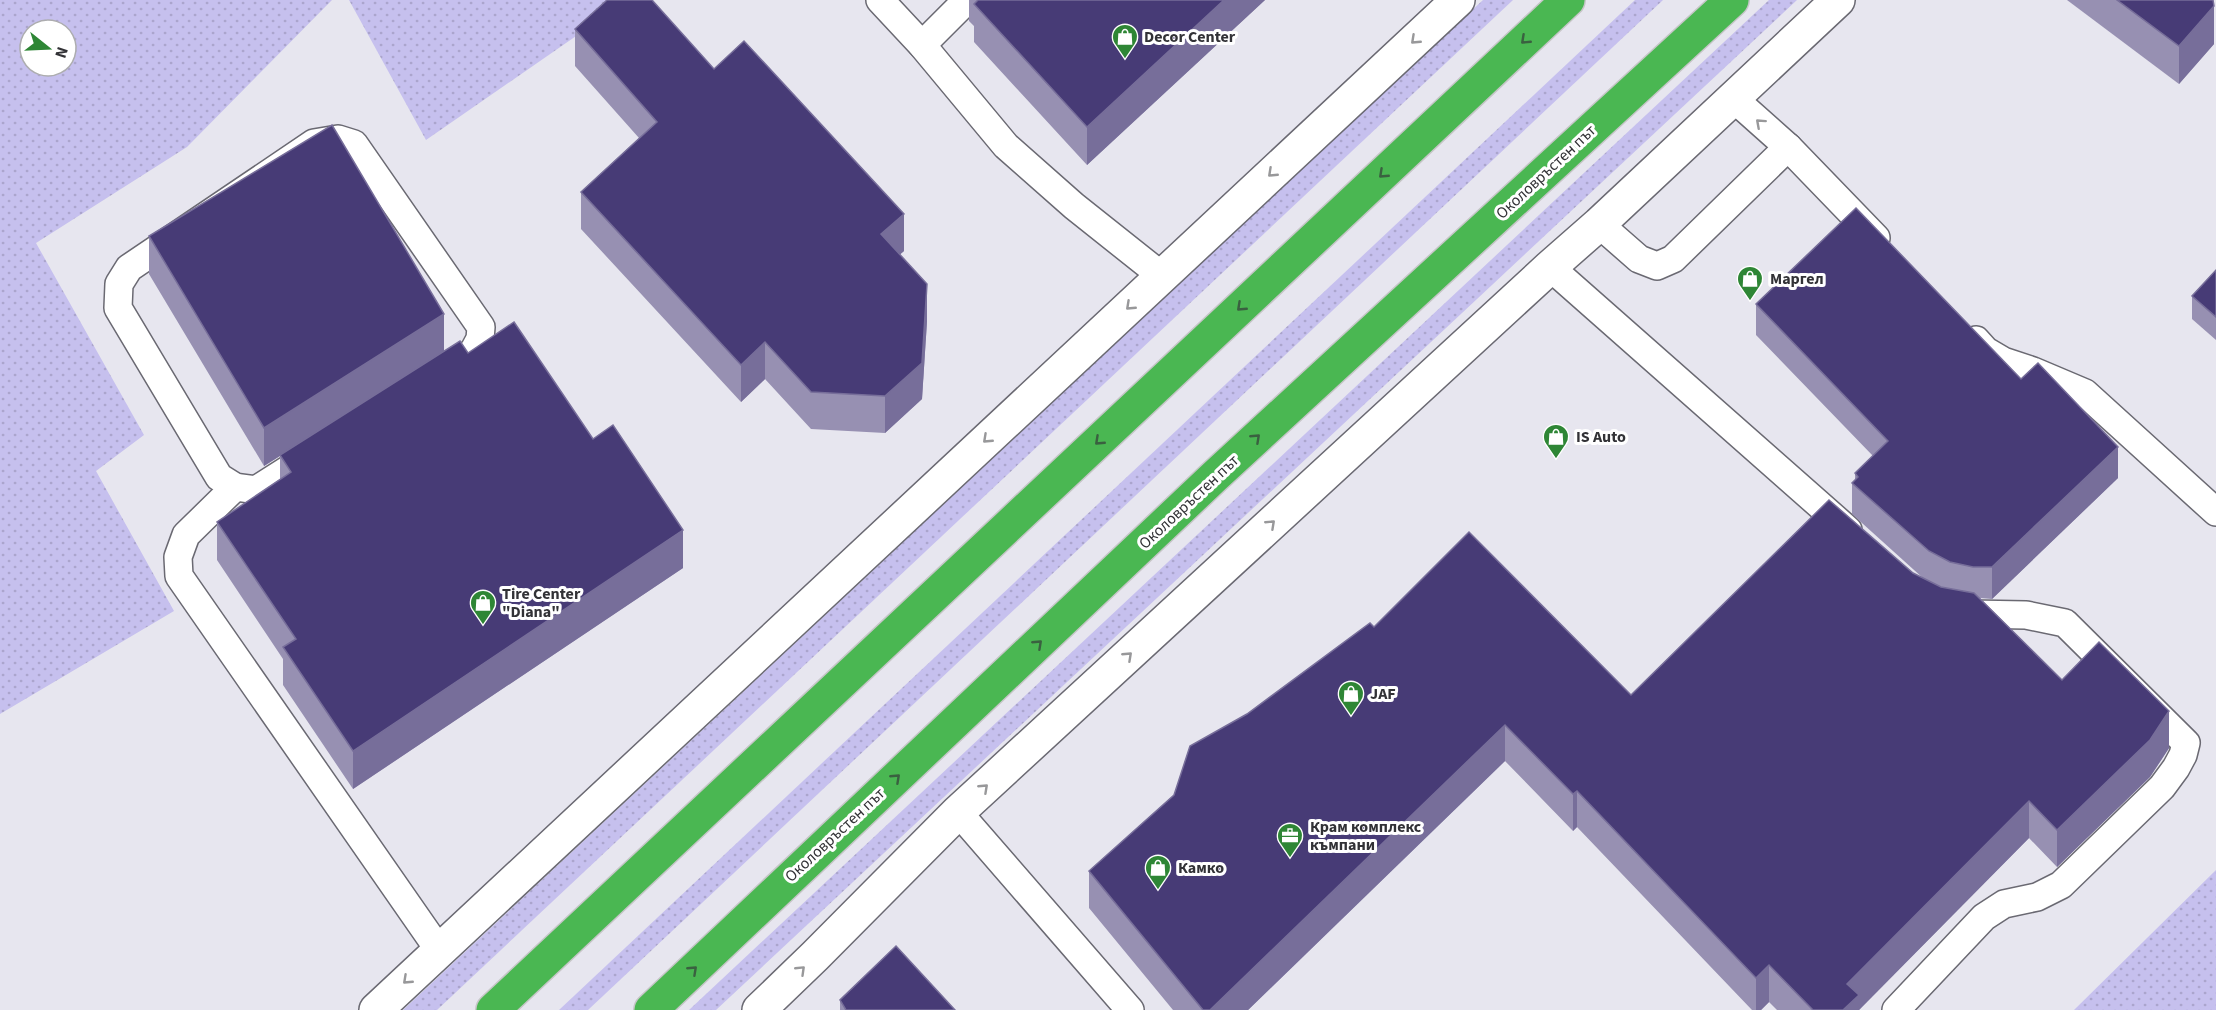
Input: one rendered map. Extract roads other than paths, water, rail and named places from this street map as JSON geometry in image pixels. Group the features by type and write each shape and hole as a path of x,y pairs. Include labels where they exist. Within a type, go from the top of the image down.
{"highway":[{"path":"493,1010 1568,0"},
{"name":"Околовръстен път","path":"651,1010 1207,484 1732,0"}],"street":[{"path":"376,1010 1458,0"},
{"path":"759,1010 958,812 1599,224 1838,0"}],"lane":[{"path":"880,0 922,45 1006,146 1074,206 1162,276"},
{"path":"922,45 967,0"},
{"path":"1733,98 1788,147 1895,257"},
{"path":"338,139 354,144 481,327 480,339 473,352 256,490 235,487 219,477 118,308 119,284 129,267 314,143 338,139"},
{"path":"1599,224 1639,259 1656,266 1673,259 1788,147"},
{"path":"1550,267 1864,544"},
{"path":"1961,325 1986,351 2003,362 2033,371 2085,393 2216,512"},
{"path":"235,487 186,535 178,557 180,576 439,950"},
{"path":"1896,1010 1984,917 2004,904 2037,897 2061,885 2162,787 2176,768 2186,743 2065,623 2026,615 1971,614 1936,604"},
{"path":"958,812 1130,1010"}],"place":[{"name":"Decor Center","path":"1125,60"},
{"name":"Маргел","path":"1750,302"},
{"name":"IS Auto","path":"1556,460"},
{"name":"Tire Center \"Diana\"","path":"483,626"},
{"name":"JAF","path":"1351,717"},
{"name":"Крам комплекс къмпани","path":"1290,859"},
{"name":"Камко","path":"1158,891"}]}
